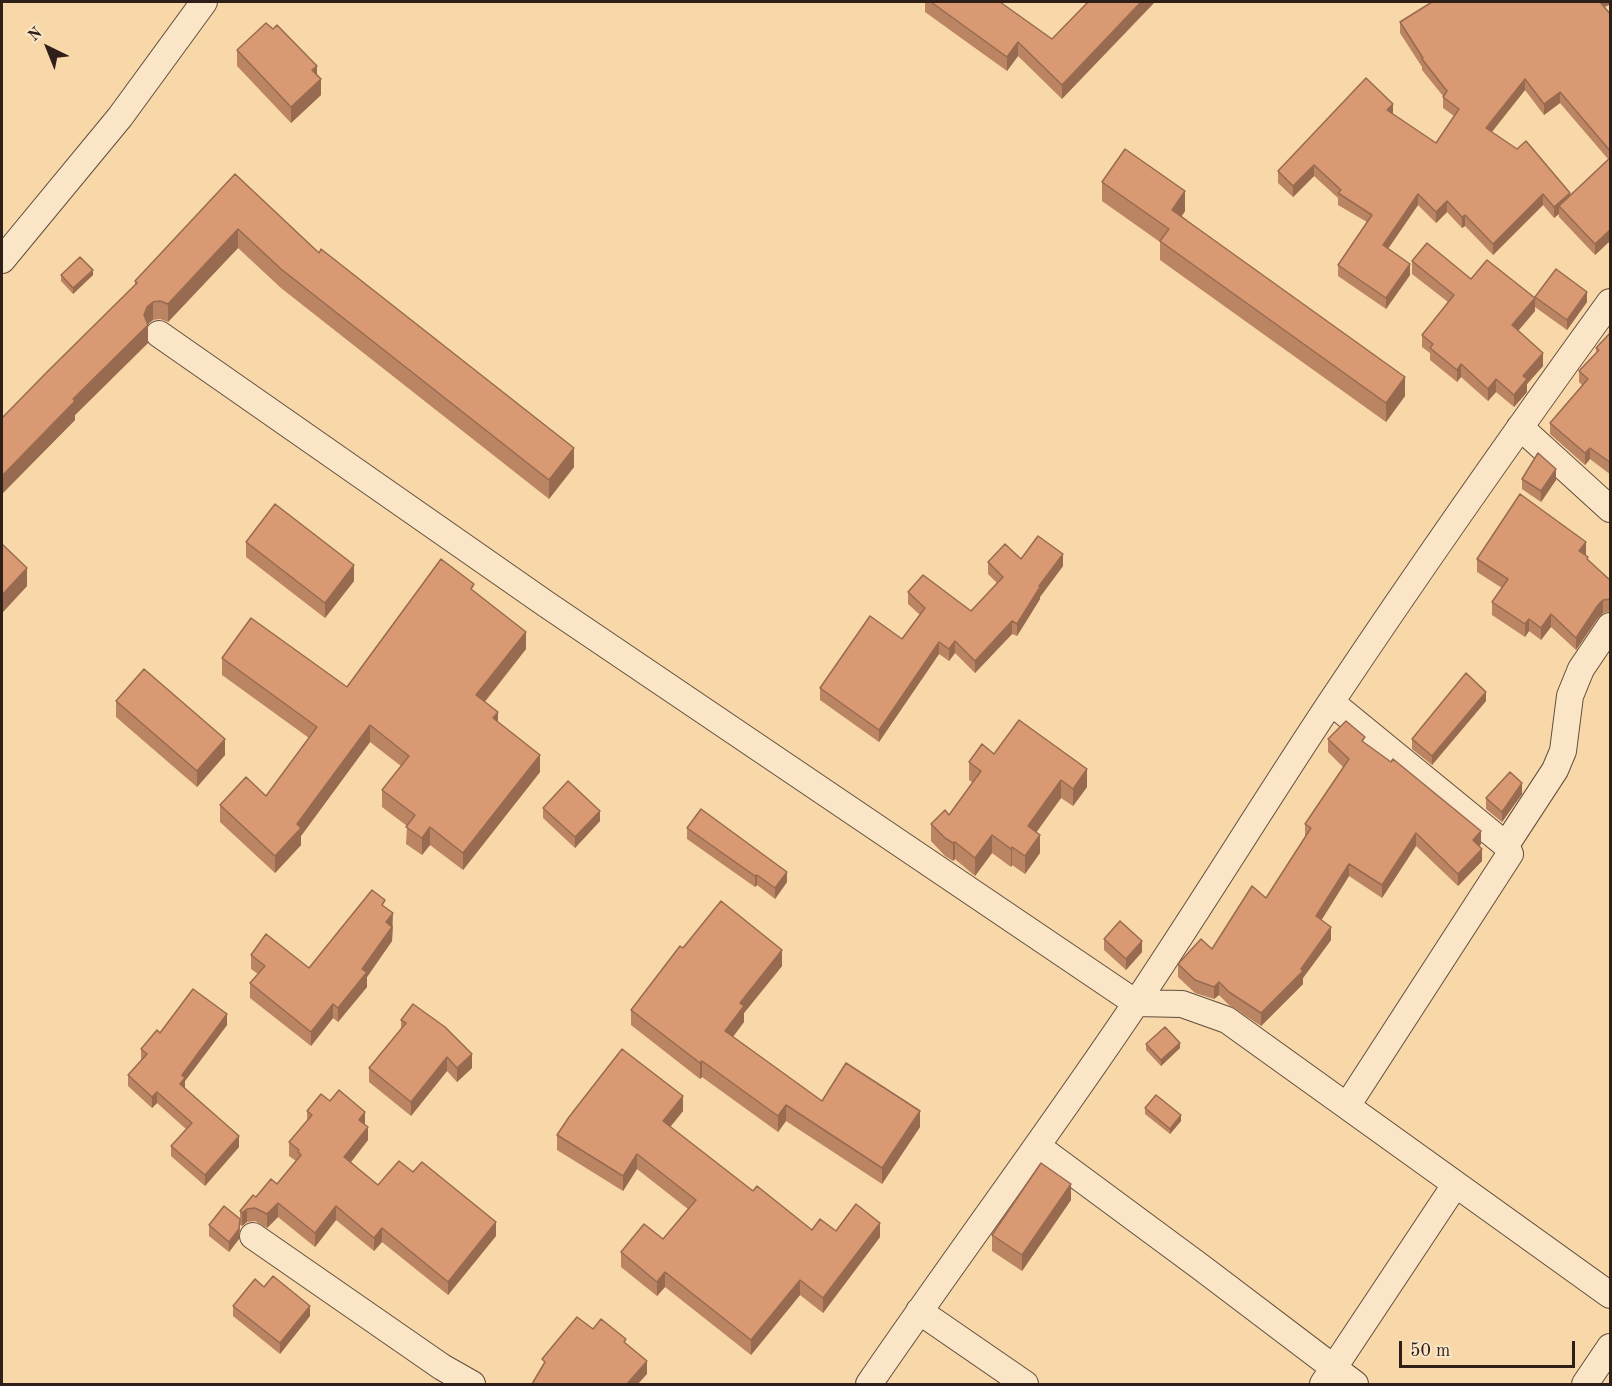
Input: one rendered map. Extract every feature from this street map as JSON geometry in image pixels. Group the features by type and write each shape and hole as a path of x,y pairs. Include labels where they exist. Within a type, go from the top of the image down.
{"street":[{"path":"2,260 120,117 204,2"},
{"path":"869,1384 1073,1097 1331,702 1520,427 1611,302"},
{"path":"159,334 546,604 1136,1003 1182,1004 1227,1020 1455,1185 1606,1284"},
{"path":"1520,427 1611,509"},
{"path":"1506,845 1555,770 1563,751 1570,696 1581,669 1611,626"},
{"path":"1331,702 1506,845 1510,854 1347,1106"},
{"path":"1037,1146 1202,1268 1328,1377 1355,1384"},
{"path":"1328,1377 1455,1185"},
{"path":"253,1236 442,1367 472,1384"},
{"path":"919,1311 1025,1384"},
{"path":"1585,1384 1611,1347"}],"building":[{"path":"931,2 1000,2 1052,39 1088,2 1141,2 1062,85 1018,42 1007,57"},
{"path":"1432,2 1600,2 1611,15 1611,152 1560,92 1544,104 1525,79 1486,128 1517,149 1526,141 1570,193 1554,207 1543,194 1493,244 1465,215 1462,217 1447,201 1436,212 1418,194 1383,245 1410,264 1386,298 1338,265 1372,215 1338,193 1341,190 1314,165 1293,186 1278,171 1366,78 1393,104 1387,110 1436,143 1459,109 1443,97 1447,91 1422,59 1400,22"},
{"path":"266,23 273,29 277,25 317,66 312,70 321,79 291,107 237,50"},
{"path":"1125,149 1185,191 1172,210 1405,377 1386,403 1160,241 1169,229 1102,182"},
{"path":"1611,157 1611,229 1595,244 1559,206"},
{"path":"235,174 319,253 321,249 574,448 549,480 281,269 238,229 168,304 160,301 153,302 147,307 144,315 148,325 73,399 75,401 2,476 2,418 137,283 135,281"},
{"path":"1427,243 1471,279 1487,260 1535,298 1512,325 1543,353 1523,376 1527,379 1514,395 1496,379 1488,389 1461,364 1457,370 1430,348 1433,344 1422,335 1454,295 1412,261"},
{"path":"80,257 93,270 73,288 61,275"},
{"path":"1556,269 1587,292 1567,320 1535,297"},
{"path":"1611,332 1611,463 1590,448 1585,453 1550,423 1588,379 1579,371 1599,350 1596,348"},
{"path":"1538,453 1556,469 1541,491 1522,479"},
{"path":"1520,494 1586,542 1579,551 1611,581 1611,599 1603,600 1598,605 1576,638 1551,614 1541,628 1529,619 1525,624 1492,602 1508,579 1477,559"},
{"path":"275,504 354,565 325,603 246,542"},
{"path":"1038,536 1063,554 1039,586 1017,624 1012,621 975,661 955,641 949,649 939,642 879,730 820,688 870,616 902,639 925,608 908,592 923,575 971,611 1003,577 988,562 1005,544 1021,559"},
{"path":"2,544 27,568 3,594 2,593"},
{"path":"441,559 474,584 471,589 526,632 476,695 498,712 493,718 540,755 463,853 430,827 422,838 406,827 415,815 382,790 409,756 370,725 297,824 301,828 275,856 220,805 246,777 266,796 317,727 222,658 251,618 347,687"},
{"path":"144,669 225,739 197,771 116,701"},
{"path":"1466,673 1486,692 1432,756 1412,739"},
{"path":"1019,720 1087,769 1073,789 1061,780 1028,826 1040,835 1025,856 992,835 975,858 955,842 945,838 931,824 945,810 949,815 981,771 969,762 982,744 994,754"},
{"path":"1346,721 1365,737 1362,741 1391,762 1393,759 1481,831 1473,840 1482,849 1458,874 1416,833 1382,885 1349,864 1316,916 1331,927 1301,969 1303,971 1261,1013 1229,992 1219,982 1214,987 1195,980 1178,964 1201,939 1212,949 1252,886 1266,898 1311,828 1305,824 1349,759 1328,739"},
{"path":"1510,772 1522,783 1502,812 1486,798"},
{"path":"568,781 600,811 575,837 543,808"},
{"path":"701,809 787,872 775,888 687,828"},
{"path":"372,890 385,900 382,905 393,913 386,922 392,927 362,969 367,972 338,1008 333,1004 311,1032 250,983 265,966 251,955 266,934 309,968"},
{"path":"721,901 782,950 740,1003 744,1006 725,1031 822,1101 846,1063 920,1111 882,1168 786,1105 778,1116 702,1061 700,1063 631,1010 680,946 683,948"},
{"path":"1120,921 1142,941 1126,959 1104,939"},
{"path":"193,989 227,1014 182,1075 185,1078 180,1084 239,1136 205,1175 171,1146 192,1123 157,1092 152,1097 128,1075 147,1054 141,1049 157,1030 160,1033"},
{"path":"413,1004 445,1027 472,1054 457,1068 447,1057 411,1102 369,1068 406,1023 401,1020"},
{"path":"1165,1027 1180,1043 1161,1060 1146,1044"},
{"path":"622,1049 683,1096 663,1121 753,1191 757,1186 812,1230 820,1219 836,1231 856,1204 880,1223 823,1298 800,1280 751,1340 665,1272 657,1282 621,1252 644,1224 663,1239 696,1200 637,1154 623,1176 557,1135"},
{"path":"339,1090 365,1112 359,1120 368,1127 344,1157 378,1185 399,1161 413,1172 422,1162 496,1222 448,1282 382,1228 374,1238 336,1206 315,1233 278,1203 267,1214 255,1208 247,1209 242,1213 240,1211 271,1179 277,1184 301,1155 299,1150 289,1142 312,1115 307,1111 321,1094 330,1101"},
{"path":"1156,1095 1181,1115 1170,1129 1145,1108"},
{"path":"1041,1163 1071,1184 1022,1255 992,1235"},
{"path":"224,1206 240,1219 239,1229 229,1242 209,1225"},
{"path":"273,1276 310,1306 280,1343 233,1306 255,1279 264,1287"},
{"path":"577,1317 593,1329 601,1319 626,1339 624,1342 647,1361 627,1384 532,1384 545,1362 542,1359"}]}
